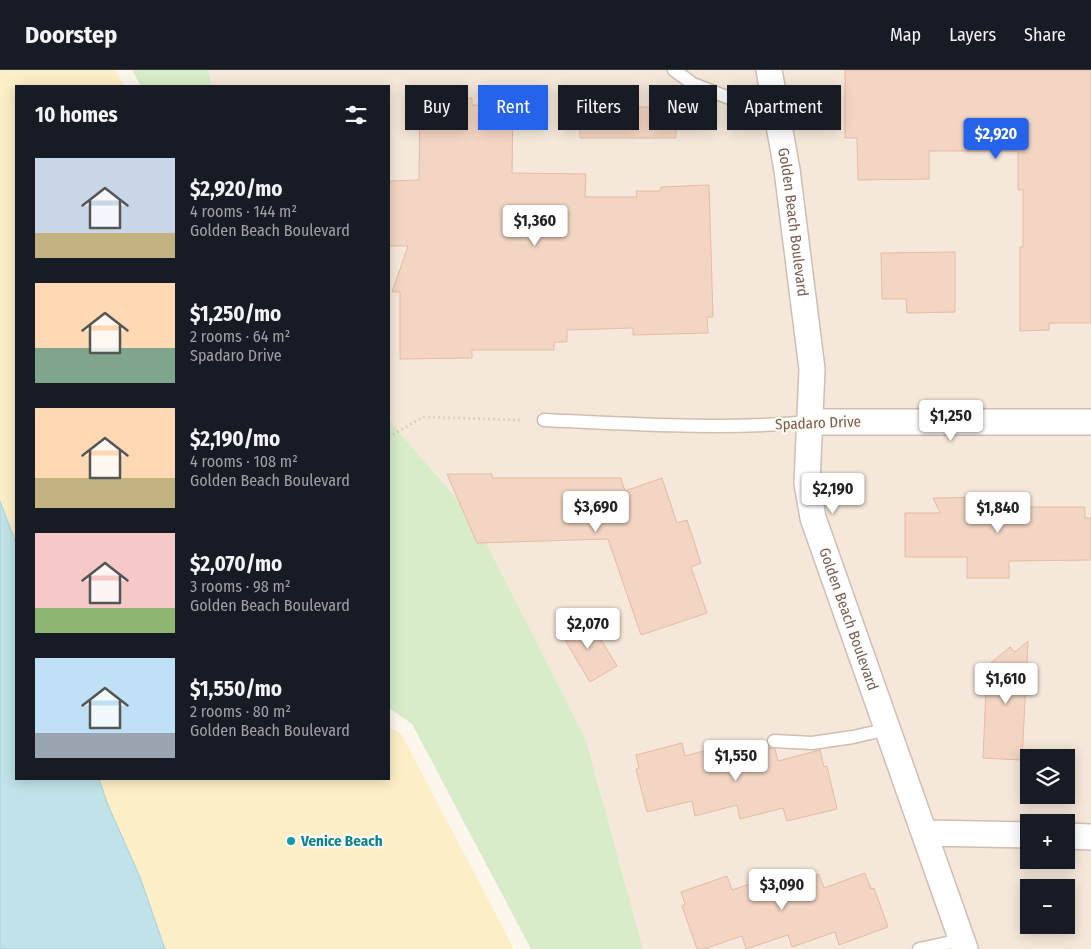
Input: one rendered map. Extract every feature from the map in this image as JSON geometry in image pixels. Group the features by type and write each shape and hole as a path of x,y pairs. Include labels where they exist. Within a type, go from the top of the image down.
{"street":[{"name":"Golden Beach Boulevard","path":"769,70 772,85"},
{"name":"Golden Beach Boulevard","path":"780,130 787,170 812,369 807,483 813,518 963,944"},
{"name":"Spadaro Drive","path":"810,422 1091,422"},
{"path":"924,833 1020,836"},
{"path":"1075,836 1091,837"}],"lane":[{"path":"674,70 693,84 727,97"},
{"name":"Spadaro Drive","path":"544,420 670,425 775,425 810,422"},
{"path":"774,741 812,743 853,738 888,730"},
{"path":"919,949 963,944"}],"path":[{"path":"390,436 423,417 544,420"}],"shaded area":[{"path":"208,70 1091,70 1091,949 643,949 586,740 474,519 390,421 390,85 212,85"}],"green space":[{"path":"132,70 208,70 212,85 140,85"},
{"path":"390,421 474,519 586,740 643,949 531,949 412,724 390,709"}],"sand":[{"path":"0,70 115,70 123,85 15,85 15,540 0,501"},
{"name":"Venice Beach","path":"390,727 402,735 514,949 165,949 140,877 108,805 99,780 390,780"}],"water":[{"path":"0,501 15,540 15,780 99,780 108,805 140,877 165,949 0,949"}],"building":[{"path":"845,70 1091,70 1091,323 1049,323 1049,330 1020,331 1020,247 1023,247 1023,190 1018,190 1018,151 929,151 929,179 858,180 857,138 845,138"},
{"path":"468,98 472,98 472,105 478,105 478,130 513,130 512,173 586,174 585,197 637,197 636,191 660,191 661,187 709,185 713,317 707,317 708,333 633,335 633,328 567,330 567,342 554,342 554,350 472,350 472,358 400,359 400,292 392,292 408,246 390,246 390,181 419,180 420,130 468,130"},
{"path":"639,107 649,107 649,130 676,130 676,138 580,138 580,130 639,130"},
{"path":"955,252 955,312 907,313 906,299 882,299 881,253"},
{"path":"447,474 492,474 492,478 621,478 625,491 662,478 677,523 687,520 701,563 691,567 707,613 641,635 608,539 477,543"},
{"path":"1008,497 1008,507 1085,507 1085,518 1091,518 1091,560 1009,561 1009,578 967,578 967,557 905,557 905,513 940,513 933,498"},
{"path":"556,625 592,625 617,666 590,682"},
{"path":"1028,641 1023,749 1020,749 1020,760 983,758 987,666 1010,647 1015,652"},
{"path":"682,743 685,756 729,744 732,757 770,748 775,749 778,761 820,750 824,767 827,766 837,809 787,821 783,808 740,819 737,805 695,816 692,801 647,812 636,769 639,768 636,755"},
{"path":"865,873 871,889 874,888 888,927 839,945 835,932 792,947 788,935 746,949 742,936 704,949 697,949 682,906 685,904 681,892 727,876 732,890 773,876 778,888 819,874 824,888"}],"place":[{"name":"Venice Beach","path":"291,841"}]}
